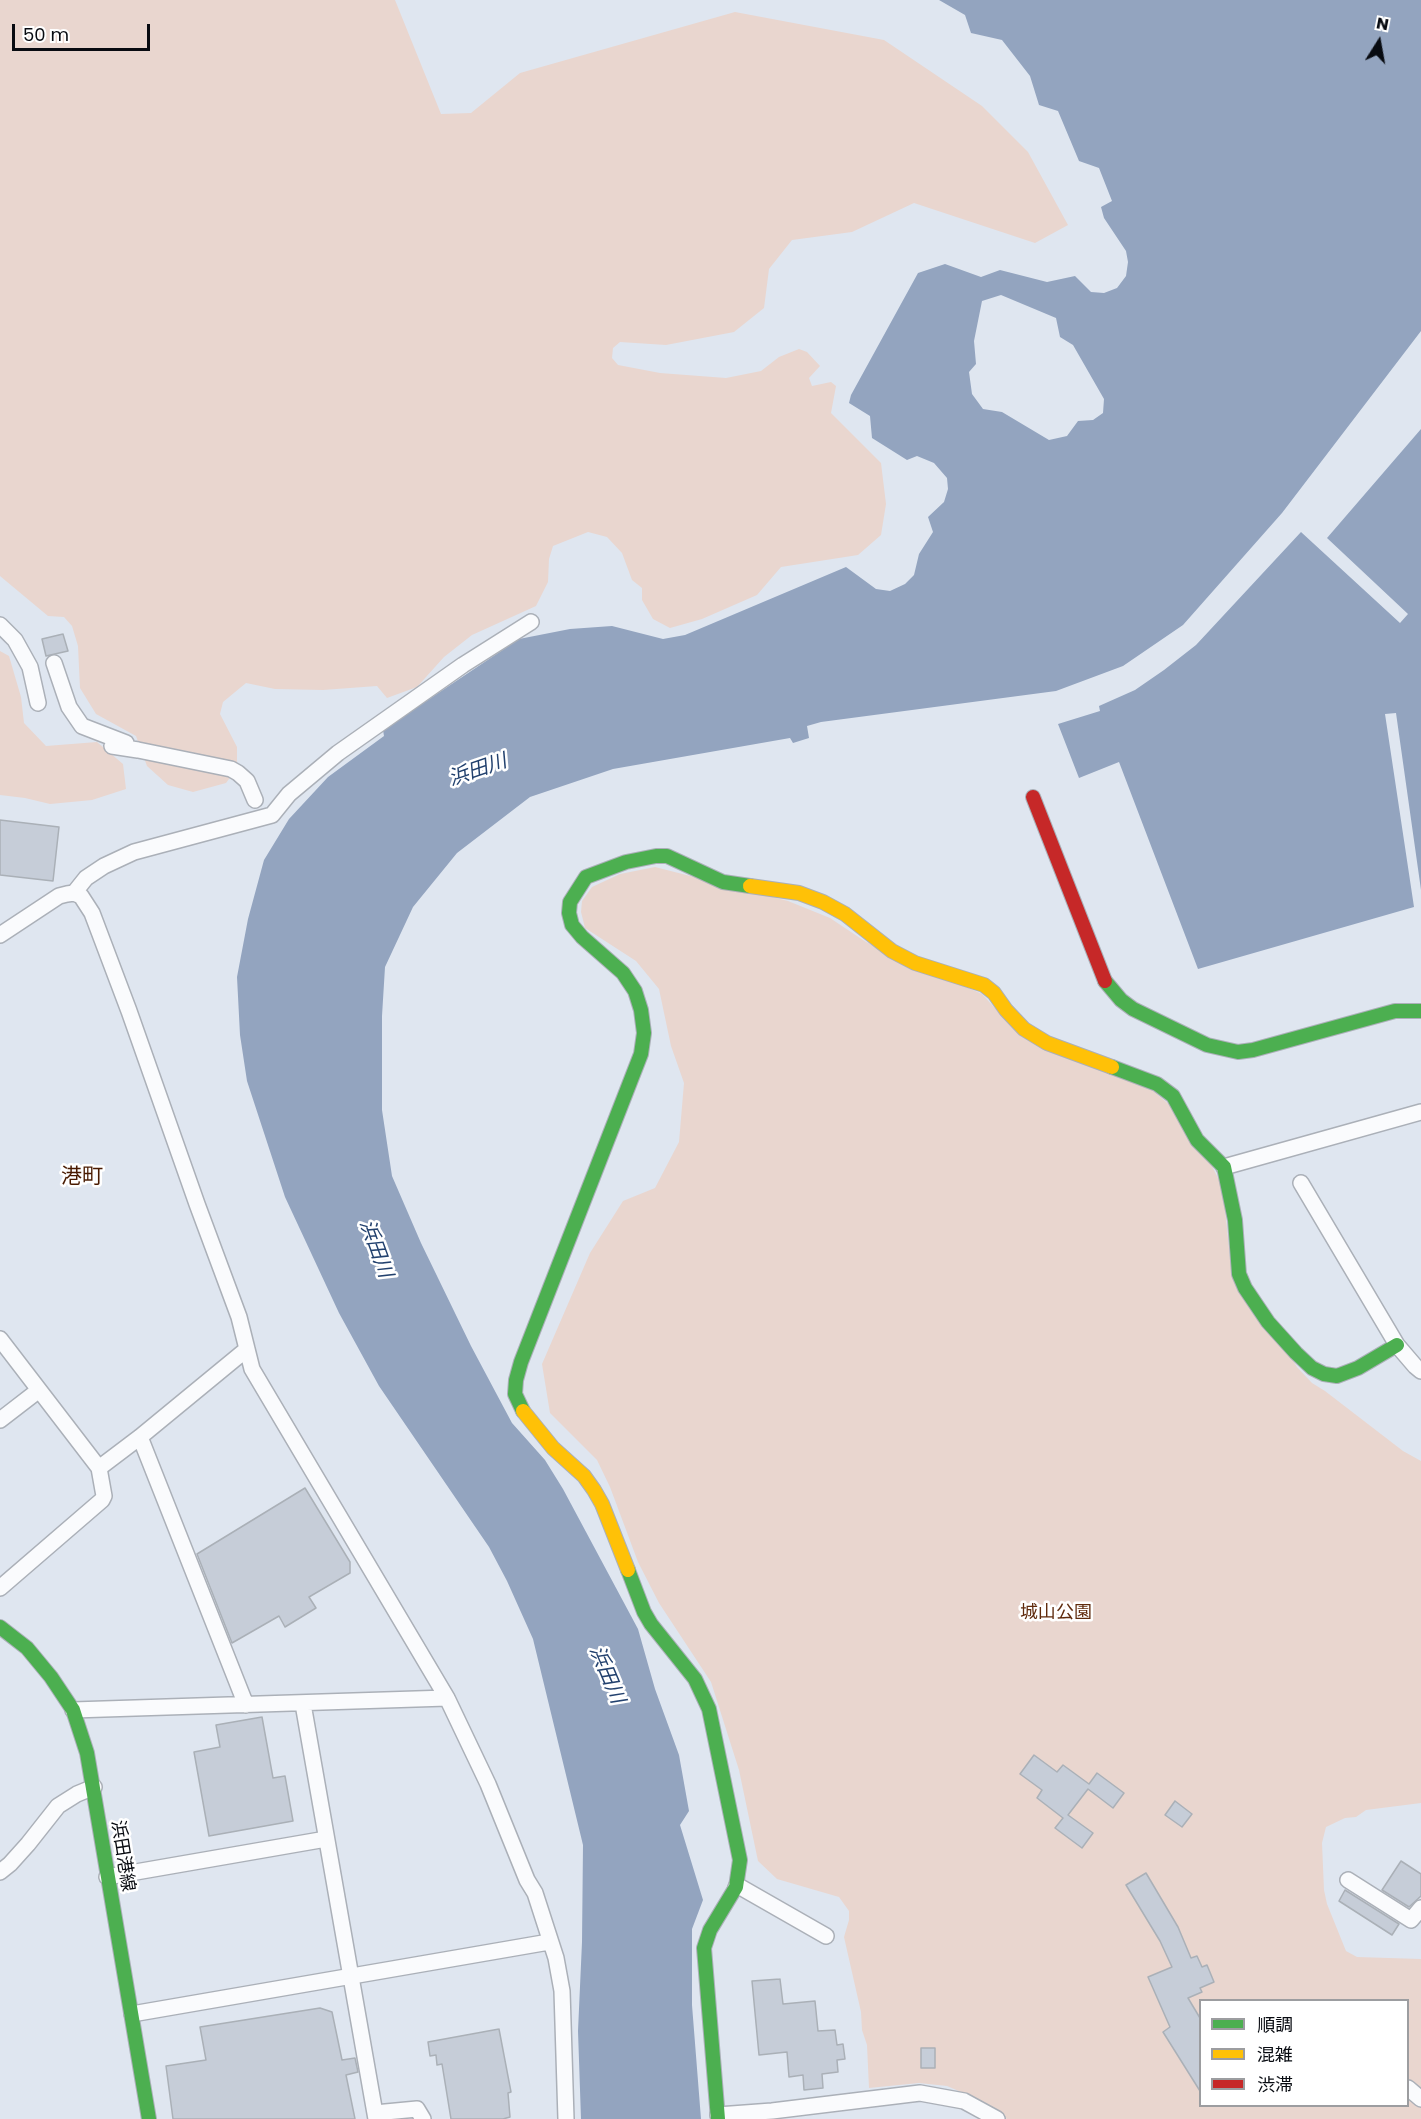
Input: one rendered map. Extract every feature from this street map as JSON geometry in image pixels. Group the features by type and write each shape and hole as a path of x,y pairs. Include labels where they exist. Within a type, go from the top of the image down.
{"street":[{"path":"0,935 58,896 74,893 86,878 105,866 134,852 272,814 289,794 338,753 463,665 531,622"},
{"path":"0,625 15,640 30,667 38,703"},
{"path":"54,663 69,707 82,726 131,744 138,750"},
{"path":"112,746 231,769 247,781 255,800"},
{"path":"1033,797 1103,978 1121,1000 1133,1009 1207,1046 1238,1052 1253,1050 1395,1011 1421,1011"},
{"path":"997,2119 964,2101 920,2093 718,2117 704,1948 710,1930 736,1887 740,1860 715,1731 695,1679 644,1612 602,1504 594,1490 585,1476 553,1448 532,1424 519,1405 515,1394 521,1362 638,1064 644,1033 641,1010 634,991 623,973 582,937 572,925 569,913 570,902 576,889 586,877 603,869 626,862 667,856 723,882 799,893 823,902 845,914 892,951 915,963 984,985 994,993 1024,1029 1047,1043 1157,1084 1173,1096 1197,1140 1224,1167 1235,1220 1239,1274 1245,1288 1268,1322 1312,1368 1324,1374 1336,1376 1359,1368 1397,1345"},
{"path":"74,893 85,900 92,914 129,1011 239,1317 252,1369 447,1698 488,1784 527,1880 535,1893 556,1958 562,1991 566,2119"},
{"path":"1224,1167 1421,1112"},
{"path":"1301,1183 1397,1345 1421,1371"},
{"path":"0,1340 99,1468 103,1489 102,1500 0,1588"},
{"path":"99,1468 247,1349"},
{"path":"0,1420 39,1390"},
{"path":"140,1437 246,1706"},
{"name":"浜田港線","path":"0,1627 27,1648 73,1710 87,1754 94,1787 106,1877 149,2119"},
{"path":"73,1710 447,1698"},
{"path":"303,1704 375,2116 417,2109 423,2119"},
{"path":"0,1872 28,1844 58,1806 94,1787"},
{"path":"106,1877 326,1839"},
{"path":"1348,1880 1411,1920 1421,1908"},
{"path":"736,1887 742,1888 826,1936"},
{"path":"132,2014 549,1942"},
{"path":"1409,2090 1421,2099"}],"green space":[{"path":"0,0 395,0 441,114 471,113 520,73 735,12 884,40 982,106 1028,152 1068,225 1035,243 914,203 852,232 792,240 769,269 764,308 734,332 666,345 620,342 613,348 612,358 618,365 660,373 726,378 761,371 779,357 799,349 807,352 820,366 809,378 812,386 831,382 836,386 831,413 881,463 886,504 881,535 858,555 781,567 757,595 702,619 670,628 653,619 642,600 642,588 632,580 622,553 607,537 588,532 553,546 549,559 548,582 536,606 472,635 444,657 417,687 387,698 377,686 323,690 275,689 246,683 223,702 220,714 237,747 237,768 226,783 193,792 168,785 147,766 136,736 96,714 80,688 78,646 72,626 64,617 48,616 0,576"},
{"path":"0,651 9,656 21,697 24,723 46,746 97,742 123,764 126,789 92,800 50,804 0,795"},
{"name":"城山公園","path":"655,867 788,901 830,918 866,942 982,994 1004,1018 1152,1090 1171,1106 1212,1166 1223,1188 1230,1259 1297,1367 1312,1383 1403,1451 1421,1461 1421,1803 1366,1810 1356,1817 1345,1818 1326,1827 1322,1843 1324,1890 1327,1904 1346,1951 1357,1957 1421,1959 1421,2119 1007,2119 980,2100 947,2086 919,2083 869,2088 867,2045 844,1937 849,1911 839,1897 777,1879 758,1861 739,1770 711,1682 659,1603 638,1562 610,1487 597,1460 550,1413 542,1364 590,1253 623,1201 655,1188 679,1142 684,1083 671,1046 659,989 636,961 585,928 581,912 582,901 592,887 620,874"}],"water":[{"name":"浜田川","path":"939,0 1421,0 1421,331 1282,513 1183,625 1123,666 1056,691 821,722 807,726 809,738 793,743 790,738 613,769 530,797 457,853 413,907 385,967 382,1016 382,1110 392,1176 421,1243 471,1346 512,1423 545,1460 563,1489 638,1629 655,1689 679,1755 689,1811 680,1825 703,1900 692,1929 692,2005 701,2119 581,2119 578,2031 583,1845 533,1639 489,1547 379,1386 339,1313 285,1197 247,1081 240,1035 237,977 248,919 264,860 289,819 328,777 384,736 383,730 519,639 570,629 612,626 663,639 685,635 846,567 876,589 890,591 905,584 914,575 919,554 933,532 928,517 944,502 948,489 947,478 934,463 917,456 907,460 872,438 870,416 849,403 851,395 918,273 945,264 981,277 1000,270 1047,282 1075,276 1091,292 1104,293 1117,288 1126,276 1128,262 1126,251 1104,218 1101,207 1112,201 1099,168 1079,161 1058,111 1039,105 1030,76 1002,40 971,33 965,15","holes":["1001,295 1056,318 1060,337 1073,345 1104,399 1103,413 1093,420 1078,421 1067,436 1049,440 1002,412 983,409 972,394 969,372 976,364 974,341 982,301"]},
{"path":"1421,429 1421,890 1396,713 1385,714 1414,907 1198,969 1119,762 1079,778 1058,724 1100,711 1099,706 1135,690 1196,645 1301,532 1400,623 1408,614 1327,538"}],"building":[{"path":"63,634 68,651 46,656 42,639"},
{"path":"0,820 59,827 53,881 0,875"},
{"path":"305,1488 350,1562 350,1573 309,1597 316,1608 285,1627 279,1616 232,1643 197,1554"},
{"path":"262,1717 273,1778 285,1776 293,1821 209,1836 194,1752 220,1747 216,1725"},
{"path":"1034,1755 1057,1772 1063,1765 1089,1784 1097,1773 1124,1793 1113,1808 1088,1789 1068,1815 1093,1833 1082,1848 1055,1828 1063,1818 1037,1798 1042,1790 1020,1774"},
{"path":"1175,1801 1192,1814 1182,1827 1165,1815"},
{"path":"1401,1861 1421,1874 1421,1896 1409,1907 1382,1890"},
{"path":"1146,1873 1178,1927 1191,1958 1197,1956 1202,1967 1207,1965 1214,1982 1200,1988 1202,1992 1188,1998 1199,2016 1199,2089 1163,2032 1170,2027 1148,1977 1172,1967 1160,1941 1126,1885"},
{"path":"1345,1890 1399,1924 1392,1935 1339,1901"},
{"path":"780,1979 783,2004 815,2001 818,2031 835,2030 837,2045 843,2044 845,2059 837,2060 838,2072 822,2074 823,2088 804,2090 803,2075 789,2077 787,2052 759,2055 752,1981"},
{"path":"320,2008 332,2012 342,2060 355,2058 358,2072 346,2075 355,2119 173,2119 166,2066 206,2060 200,2027"},
{"path":"499,2029 511,2092 508,2093 510,2117 451,2119 442,2064 437,2065 436,2055 430,2056 428,2042"},
{"path":"921,2048 935,2048 935,2068 921,2068"}],"traffic: fast":[{"path":"523,1411 515,1394 521,1362 641,1054 644,1033 641,1010 635,991 623,973 582,937 572,925 569,913 570,902 586,877 626,862 656,856 667,856 723,882 750,886"},
{"path":"1105,981 1121,1000 1133,1009 1207,1045 1238,1052 1253,1050 1395,1011 1421,1011"},
{"path":"1112,1067 1157,1084 1173,1096 1197,1140 1224,1167 1235,1220 1239,1274 1245,1288 1268,1322 1296,1353 1312,1368 1324,1374 1337,1376 1358,1368 1397,1345"},
{"path":"628,1570 644,1612 695,1679 709,1709 740,1860 736,1887 710,1930 704,1948 718,2119"},
{"path":"0,1627 27,1648 51,1677 73,1710 87,1753 149,2119"}],"traffic: slow":[{"path":"750,886 799,893 823,902 845,914 892,951 915,963 984,985 994,993 1024,1029 1047,1043 1112,1067"},
{"path":"523,1411 553,1448 584,1476 594,1490 602,1504 628,1570"}],"traffic: jam":[{"path":"1033,797 1105,981"}],"district":[{"name":"港町","path":"82,1178"}]}
